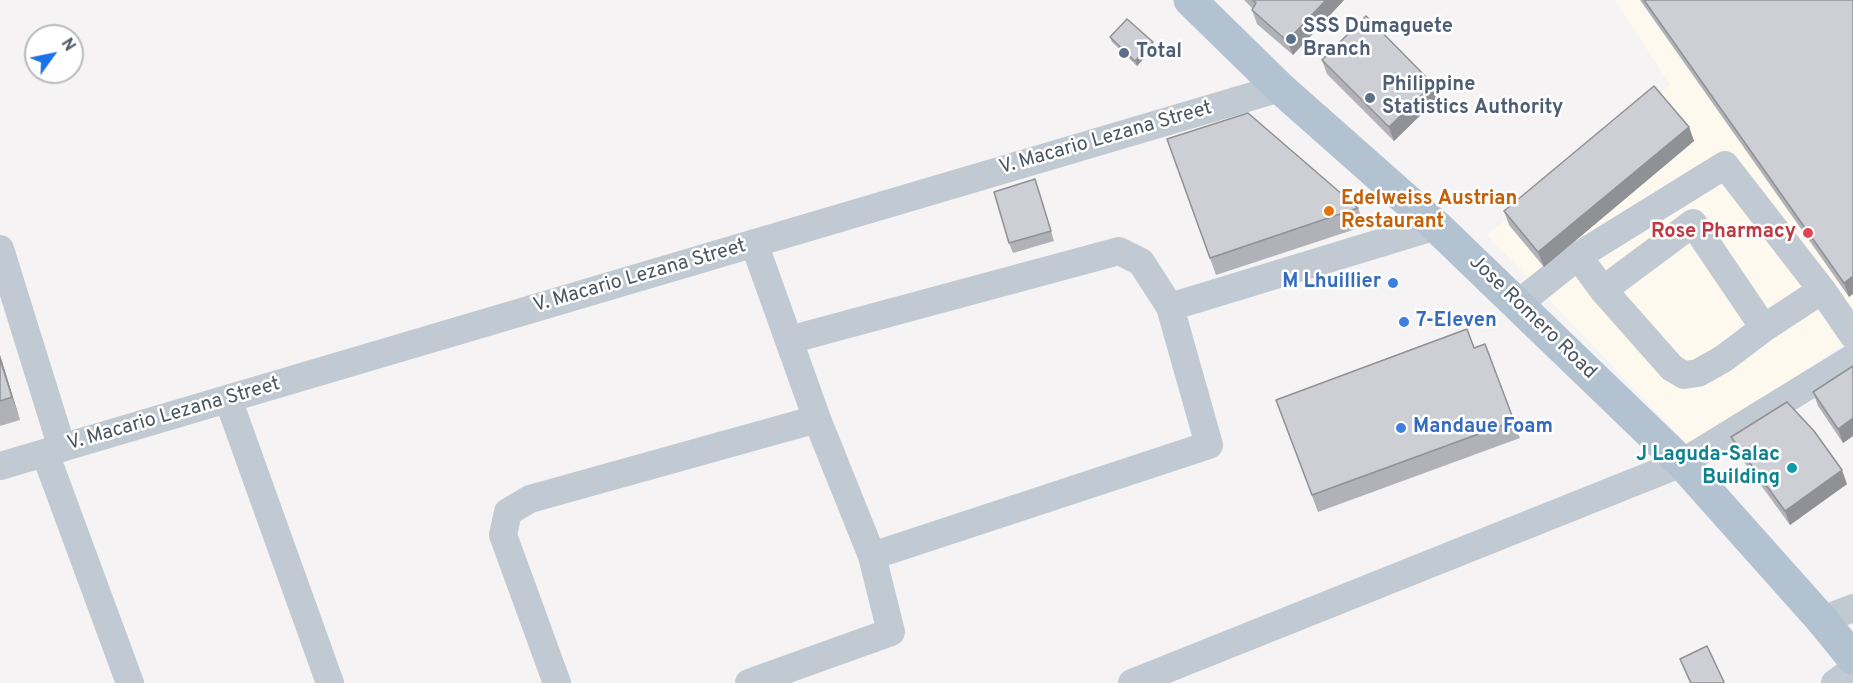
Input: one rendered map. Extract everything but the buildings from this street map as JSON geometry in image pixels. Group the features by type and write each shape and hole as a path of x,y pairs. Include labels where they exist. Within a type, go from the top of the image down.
{"main road":[{"name":"Jose Romero Road","path":"1190,0 1280,88 1436,226 1682,463 1853,658"}],"street":[{"name":"V. Macario Lezana Street","path":"0,466 1280,88"},
{"path":"1518,304 1578,256 1725,165 1822,290 1853,335"},
{"path":"1603,290 1693,223 1764,328"},
{"path":"1170,307 1436,226"},
{"path":"749,683 891,632 872,556 818,419 754,243"},
{"path":"0,249 54,450 130,683"},
{"path":"789,339 1119,251 1140,262 1170,307 1209,445 872,556"},
{"path":"1578,256 1603,290 1672,368 1684,375 1698,373 1723,359 1764,328 1822,290"},
{"path":"1132,683 1682,463 1853,358"},
{"path":"228,399 330,683"},
{"path":"557,683 503,535 508,512 530,499 818,419"},
{"path":"1822,620 1853,608"},
{"path":"1835,683 1853,670"}],"shaded area":[{"path":"1615,0 1853,0 1853,338 1691,448 1487,235 1670,85"}],"place":[{"name":"SSS Dumaguete Branch","path":"1291,39"},
{"name":"Total","path":"1124,53"},
{"name":"Philippine Statistics Authority","path":"1370,98"},
{"name":"Edelweiss Austrian Restaurant","path":"1329,211"},
{"name":"Rose Pharmacy","path":"1808,233"},
{"name":"M Lhuillier","path":"1393,283"},
{"name":"7-Eleven","path":"1404,322"},
{"name":"Mandaue Foam","path":"1401,428"},
{"name":"J Laguda-Salac Building","path":"1792,468"}]}
